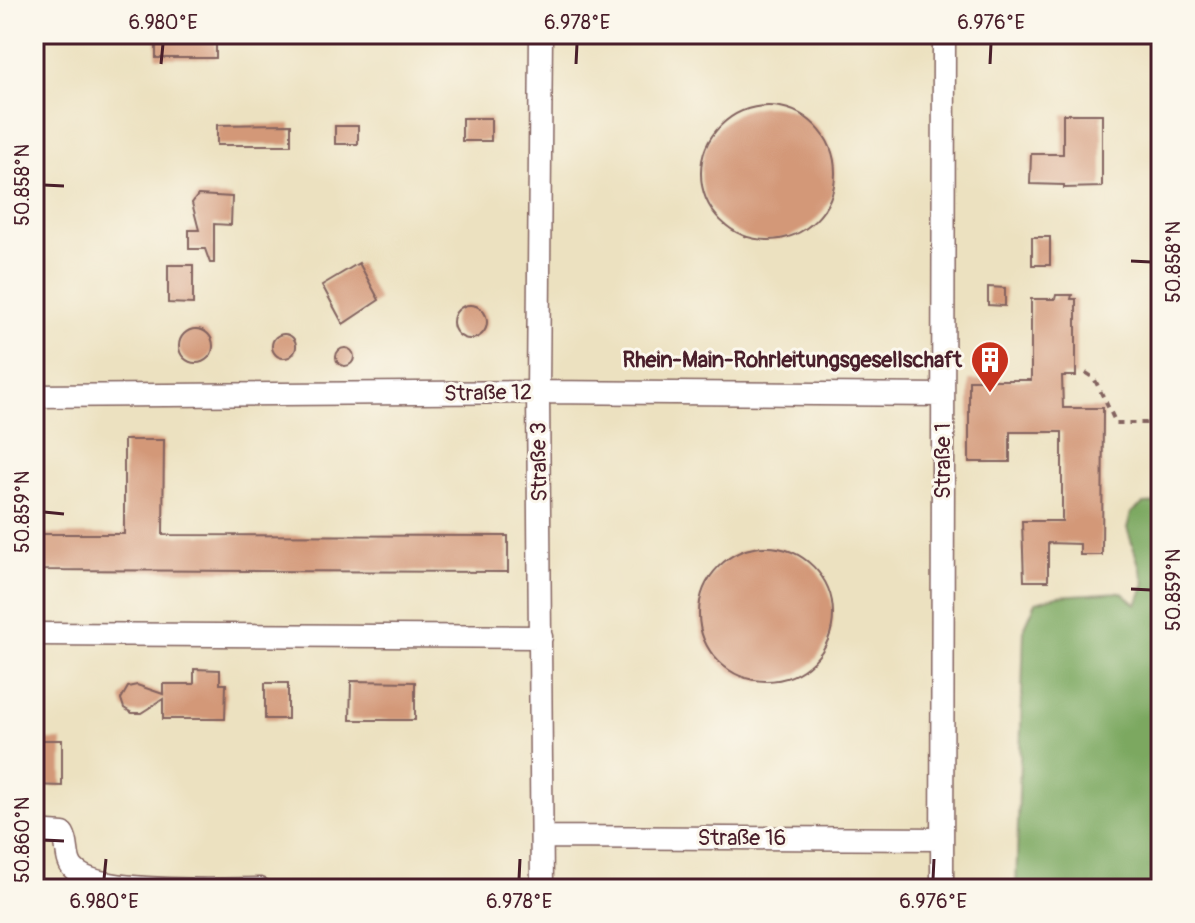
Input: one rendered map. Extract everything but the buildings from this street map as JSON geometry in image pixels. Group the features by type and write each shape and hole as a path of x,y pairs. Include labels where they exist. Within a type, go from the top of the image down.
{"lane":[{"name":"Straße 3","path":"541,34 538,392 542,889"},
{"name":"Straße 1","path":"942,889 944,34"},
{"name":"Straße 12","path":"34,396 538,392 943,395"},
{"path":"34,634 541,637"},
{"path":"34,832 63,834 71,867 82,876 110,884 155,889 260,889"},
{"name":"Straße 16","path":"543,837 942,839"}],"path":[{"path":"1086,373 1094,378 1116,423 1161,423"}],"green space":[{"path":"1161,503 1161,889 1016,889 1024,629 1036,602 1057,596 1121,592 1137,605 1145,583 1127,528 1131,513 1143,504"}],"place":[{"name":"Rhein-Main-Rohrleitungsgesellschaft","path":"990,394"}]}
